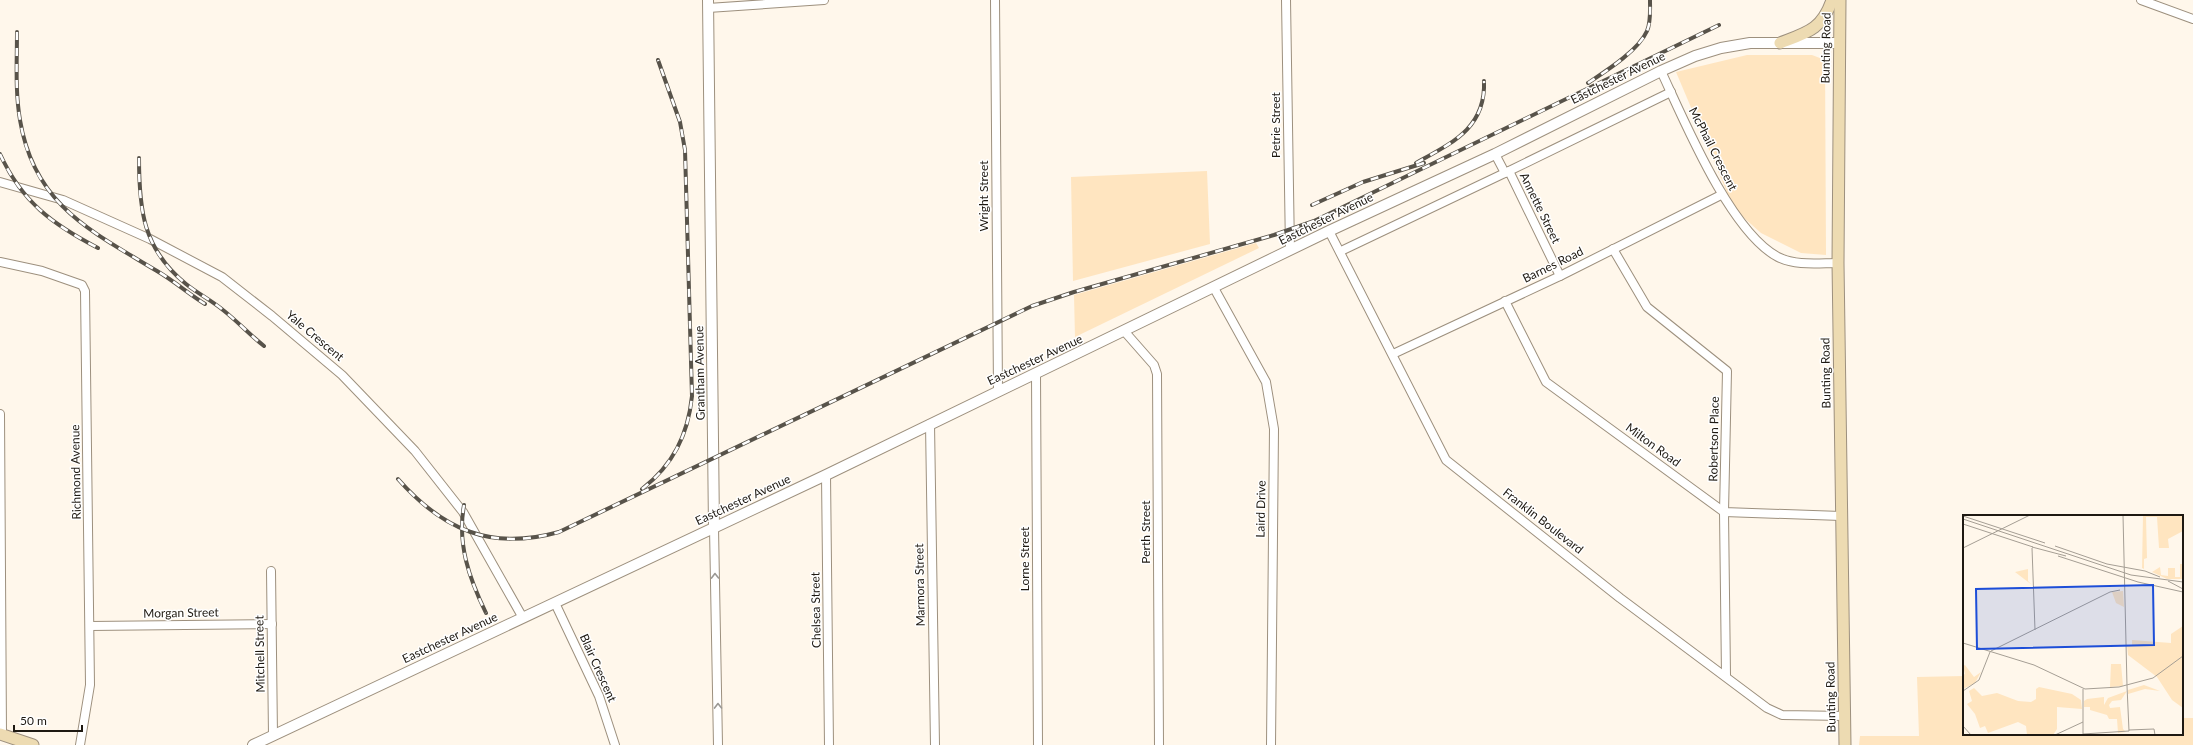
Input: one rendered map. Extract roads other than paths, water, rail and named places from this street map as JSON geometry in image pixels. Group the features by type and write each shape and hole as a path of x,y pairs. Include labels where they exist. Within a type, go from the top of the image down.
{"main road":[{"path":"1780,43 1796,38 1820,24 1832,0"},
{"name":"Bunting Road","path":"1840,0 1838,43 1838,263 1845,745"},
{"path":"1,734 33,745"}],"street":[{"path":"708,4 824,0"},
{"name":"Wright Street","path":"996,0 998,391"},
{"name":"Petrie Street","path":"1286,0 1290,250"},
{"path":"2141,0 2193,19"},
{"name":"Grantham Avenue","path":"708,4 718,745"},
{"name":"Eastchester Avenue","path":"253,745 826,475 998,391 1124,332 1329,231 1494,154 1661,70 1695,56 1721,48 1750,43 1838,43"},
{"name":"McPhail Crescent","path":"1661,70 1722,195 1758,242 1778,257 1797,263 1838,263"},
{"path":"1341,251 1671,92"},
{"name":"Annette Street","path":"1494,154 1507,172 1560,276"},
{"name":"Yale Crescent","path":"0,182 63,200 150,239 222,277 342,374 415,451 463,512 478,535 523,618"},
{"name":"Barnes Road","path":"1393,354 1560,276 1722,195"},
{"name":"Franklin Boulevard","path":"1329,231 1341,251 1446,460 1620,598 1767,708 1782,715 1845,716"},
{"name":"Robertson Place","path":"1613,249 1647,307 1727,371 1724,512 1726,676"},
{"name":"Richmond Avenue","path":"0,262 42,271 82,285 85,291 90,685 80,745"},
{"name":"Laird Drive","path":"1214,288 1266,382 1274,429 1271,745"},
{"name":"Milton Road","path":"1506,301 1546,382 1724,512"},
{"name":"Perth Street","path":"1124,332 1154,365 1157,374 1159,745"},
{"name":"Lorne Street","path":"1036,374 1038,745"},
{"path":"0,414 1,734"},
{"name":"Marmora Street","path":"930,424 934,745"},
{"name":"Chelsea Street","path":"826,475 829,745"},
{"path":"1724,512 1842,516"},
{"name":"Mitchell Street","path":"271,571 273,736"},
{"name":"Blair Crescent","path":"555,603 599,696 615,745"},
{"name":"Morgan Street","path":"90,626 272,624"}],"railway":[{"path":"1588,83 1621,60 1637,46 1643,38 1649,24 1650,0"},
{"path":"398,479 415,497 433,511 451,523 470,532 490,537 511,539 534,537 559,532 1032,306 1074,292 1274,235 1314,221 1719,25"},
{"path":"17,32 17,87 20,120 27,149 38,174 52,195 88,228 163,275 205,304"},
{"path":"642,489 662,470 677,448 687,424 692,396 685,150 680,122 658,60"},
{"path":"1416,163 1454,141 1473,122 1479,111 1483,97 1484,81"},
{"path":"0,154 18,186 40,210 66,230 98,248"},
{"path":"139,158 140,195 146,227 152,242 161,257 172,271 186,284 223,310 264,346"},
{"path":"1312,205 1363,182 1424,163"},
{"path":"464,505 462,519 463,547 474,587 486,613"}]}
